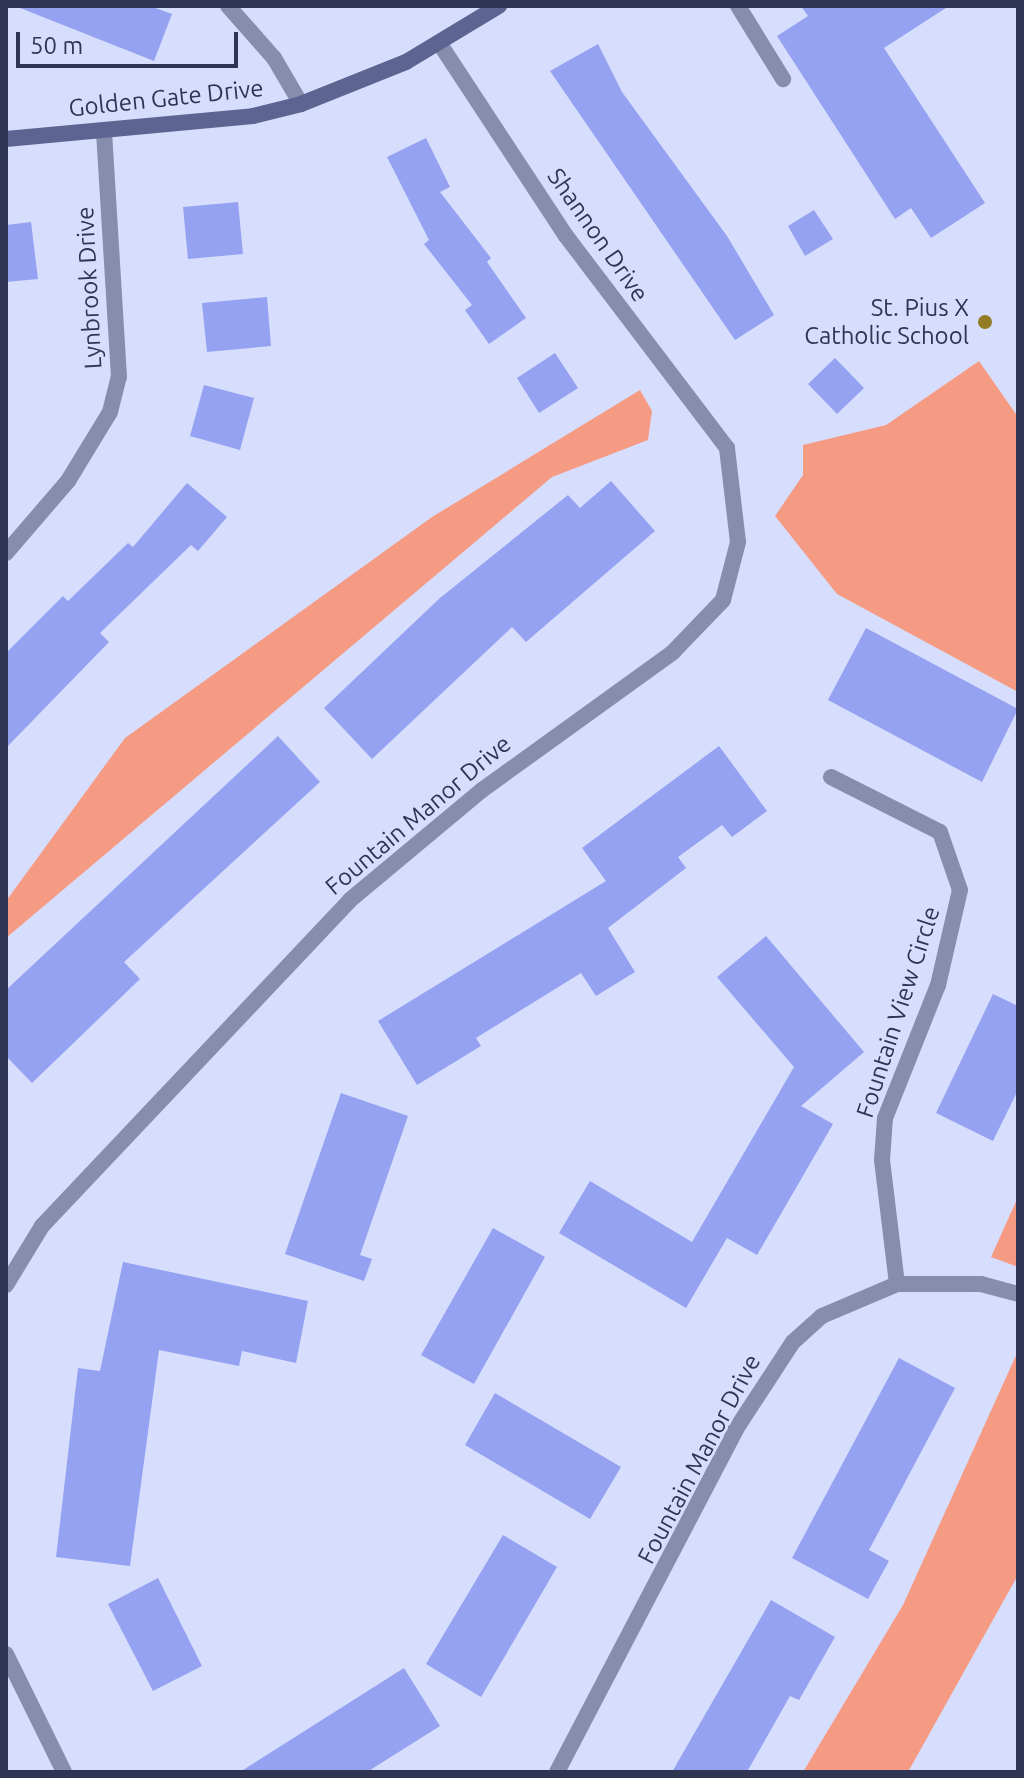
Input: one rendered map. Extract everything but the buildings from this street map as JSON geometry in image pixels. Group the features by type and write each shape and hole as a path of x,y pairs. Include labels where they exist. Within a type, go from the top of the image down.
{"street":[{"path":"228,6 274,58 301,104"},
{"name":"Golden Gate Drive","path":"6,139 253,116 301,104 356,87 439,43 499,6"},
{"path":"738,6 783,79"},
{"name":"Shannon Drive","path":"439,43 566,236 727,448"},
{"name":"Lynbrook Drive","path":"6,553 68,481 110,412 119,377 104,130"},
{"name":"Fountain Manor Drive","path":"6,1285 42,1226 350,900 482,790 701,627 723,600 738,542 727,448"},
{"name":"Fountain View Circle","path":"831,777 940,832 960,890 938,985 885,1118 882,1160 897,1284"},
{"name":"Fountain Manor Drive","path":"557,1772 771,1369 822,1316 897,1284 981,1284 1018,1294"},
{"path":"6,1654 64,1772"}],"shaded area":[{"path":"979,361 1018,417 1018,692 837,594 775,516 803,475 803,445 886,425"},
{"path":"640,390 652,411 648,440 552,477 6,938 6,901 125,738 432,517"},
{"path":"1018,1197 1018,1267 991,1257"},
{"path":"1018,1351 1018,1575 908,1772 803,1772 903,1605"}],"place":[{"name":"St. Pius X Catholic School","path":"985,322"}]}
